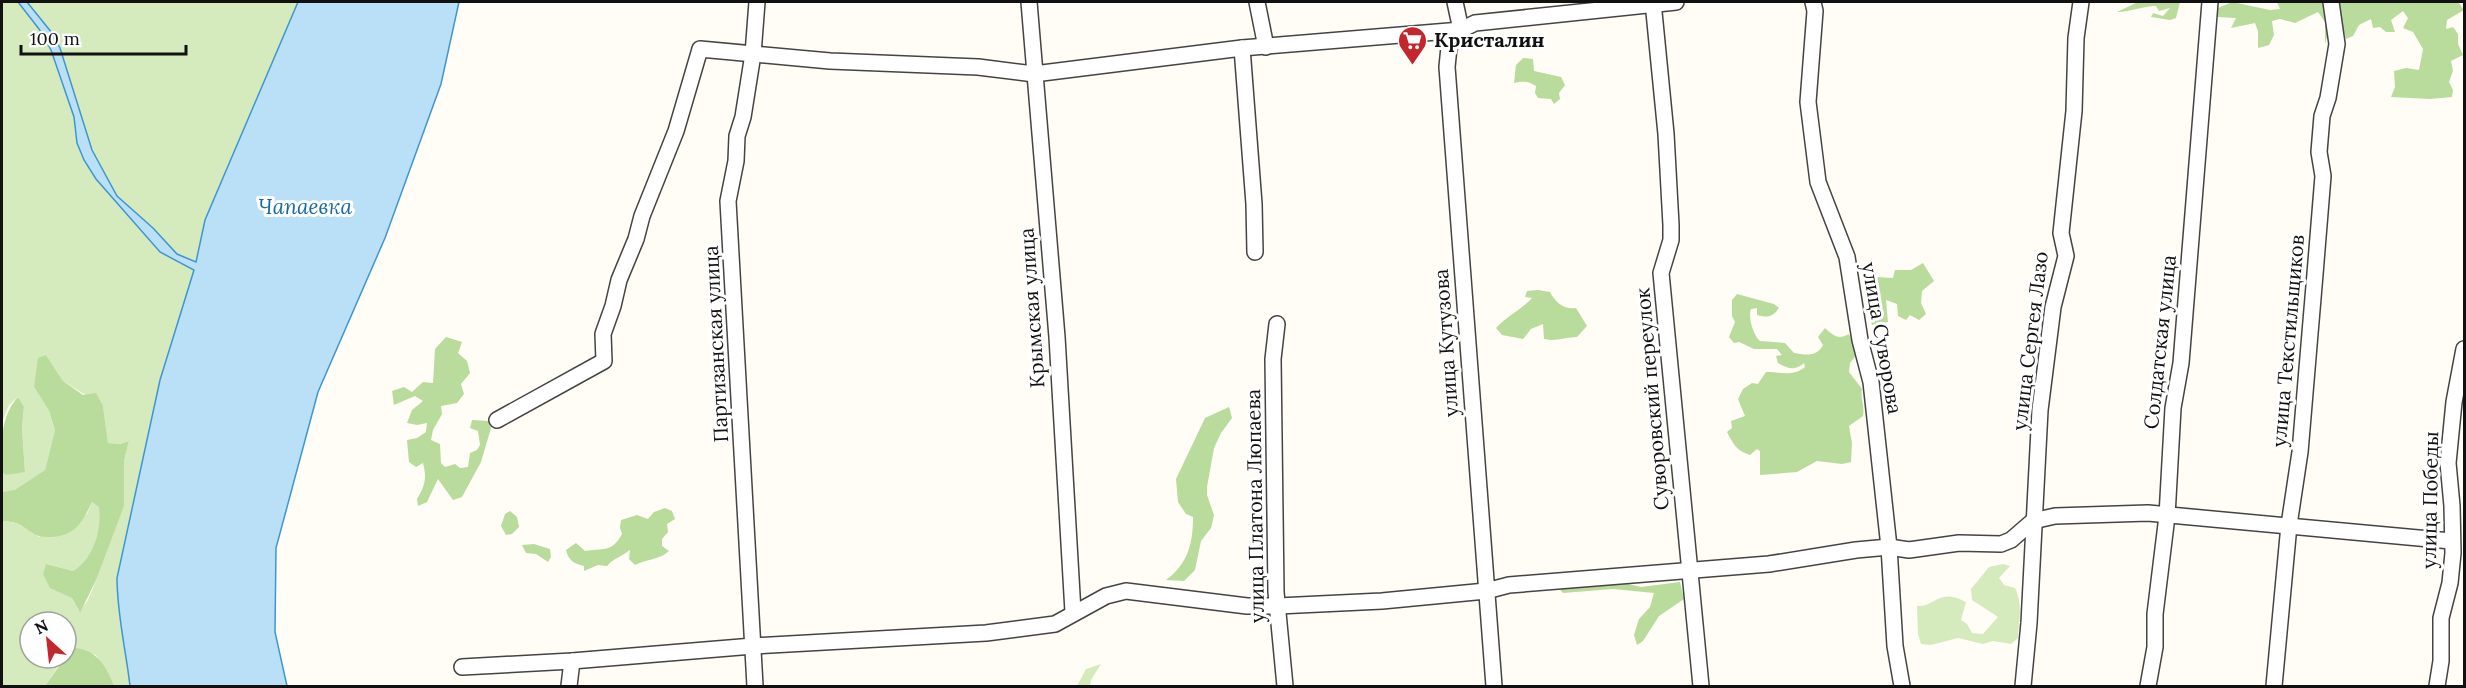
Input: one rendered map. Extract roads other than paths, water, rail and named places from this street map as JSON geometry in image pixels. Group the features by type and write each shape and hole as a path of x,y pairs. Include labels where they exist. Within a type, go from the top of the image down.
{"street":[{"name":"Партизанская улица","path":"755,687 728,201 736,160 737,136 743,117 753,54 757,2"},
{"name":"Крымская улица","path":"1029,2 1056,337 1073,612"},
{"path":"1257,2 1266,47"},
{"path":"1455,2 1461,30"},
{"path":"497,420 604,361 603,334 619,280 676,131 700,50 830,62 978,67 1034,74 1242,48 1461,30 1476,23 1676,2"},
{"name":"улица Суворова","path":"1813,2 1815,11 1808,102 1818,182 1847,257 1860,340 1871,382 1889,547 1895,646 1902,687"},
{"name":"улица Сергея Лазо","path":"2023,687 2029,623 2040,410 2053,306 2066,256 2061,233 2074,111 2076,38 2081,2"},
{"name":"Солдатская улица","path":"2148,687 2155,647 2155,614 2167,516 2174,408 2181,363 2210,2"},
{"name":"улица Текстильщиков","path":"2274,687 2289,525 2300,452 2318,242 2323,176 2319,152 2322,116 2328,98 2337,44 2331,2"},
{"name":"Суворовский переулок","path":"1653,3 1671,225 1671,240 1661,273 1701,687"},
{"name":"улица Кутузова","path":"1461,30 1449,47 1447,68 1494,687"},
{"path":"1242,48 1254,204 1255,252"},
{"name":"улица Платона Люпаева","path":"1277,324 1274,369 1276,592 1285,687"},
{"name":"улица Победы","path":"2437,687 2441,661 2441,618 2450,583 2453,553 2448,463 2454,402 2464,349"},
{"path":"462,667 572,661 753,646 986,633 1055,624 1073,612 1106,596 1126,591 1247,606 1382,601 1486,591 1509,585 1768,564 1856,550 1889,547 1909,550 1959,543 2001,544 2012,540 2033,521 2055,516 2099,513 2289,525 2451,541"},
{"path":"569,687 572,661"}],"water":[{"name":"Чапаевка","path":"18,2 27,2 52,33 60,48 92,150 117,196 153,228 177,254 196,262 205,220 298,2 459,2 441,84 385,238 318,392 276,548 275,632 287,686 130,686 120,619 117,578 160,380 194,270 160,252 96,179 77,143 74,117 51,50 39,29"}],"place":[{"name":"Кристалин","path":"1413,66"}]}
